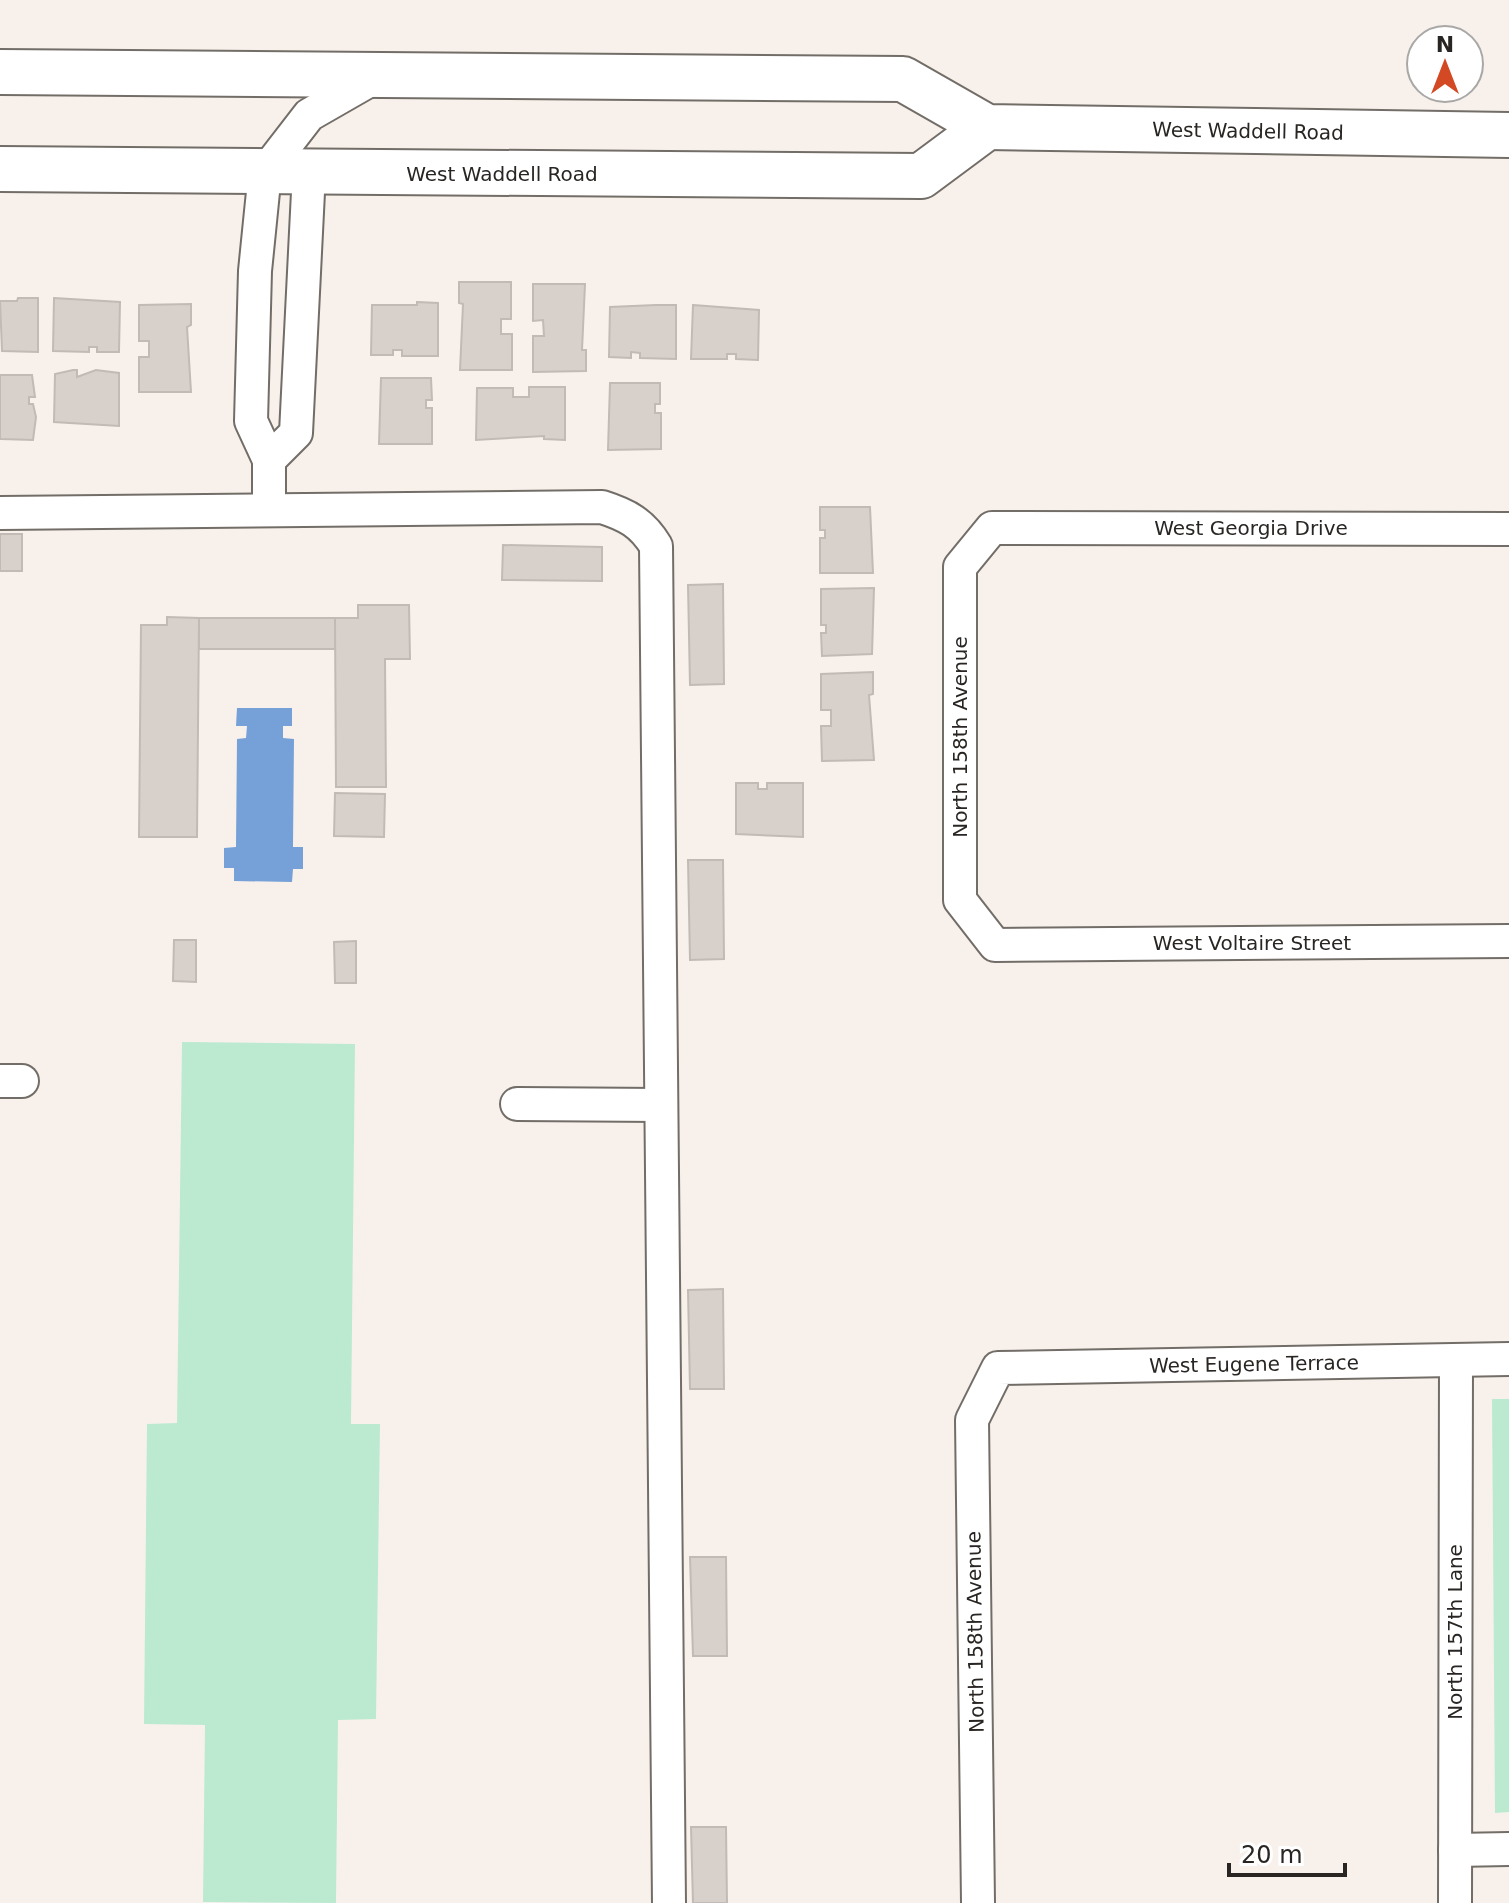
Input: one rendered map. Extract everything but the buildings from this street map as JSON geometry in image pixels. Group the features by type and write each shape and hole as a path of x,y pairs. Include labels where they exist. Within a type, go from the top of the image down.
{"main road":[{"name":"West Waddell Road","path":"0,72 903,79 987,127 1509,135"},
{"name":"West Waddell Road","path":"0,169 921,176 987,127"}],"street":[{"path":"269,510 269,460 251,421 255,271 265,172 309,115 377,76"},
{"path":"269,460 296,433 309,172"},
{"path":"0,513 602,507 631,517 656,546 669,1903"},
{"name":"West Georgia Drive","path":"992,528 1509,529"},
{"name":"North 158th Avenue","path":"992,528 960,567 960,900 995,945"},
{"name":"West Voltaire Street","path":"995,945 1509,941"},
{"path":"517,1104 661,1105"},
{"name":"West Eugene Terrace","path":"998,1368 1509,1359"},
{"name":"North 157th Lane","path":"1455,1903 1456,1361"},
{"name":"North 158th Avenue","path":"978,1903 972,1420 998,1368"},
{"path":"1455,1850 1509,1849"}],"green space":[{"path":"182,1042 355,1044 351,1424 380,1424 376,1719 338,1720 336,1903 203,1902 205,1725 144,1724 147,1424 177,1423"},
{"path":"1492,1399 1509,1399 1509,1812 1495,1813"}],"water":[{"path":"237,708 292,708 292,726 283,726 283,738 294,739 293,847 303,847 303,869 293,869 292,882 234,881 234,868 224,868 224,848 236,847 237,739 246,738 247,726 236,726"}]}
